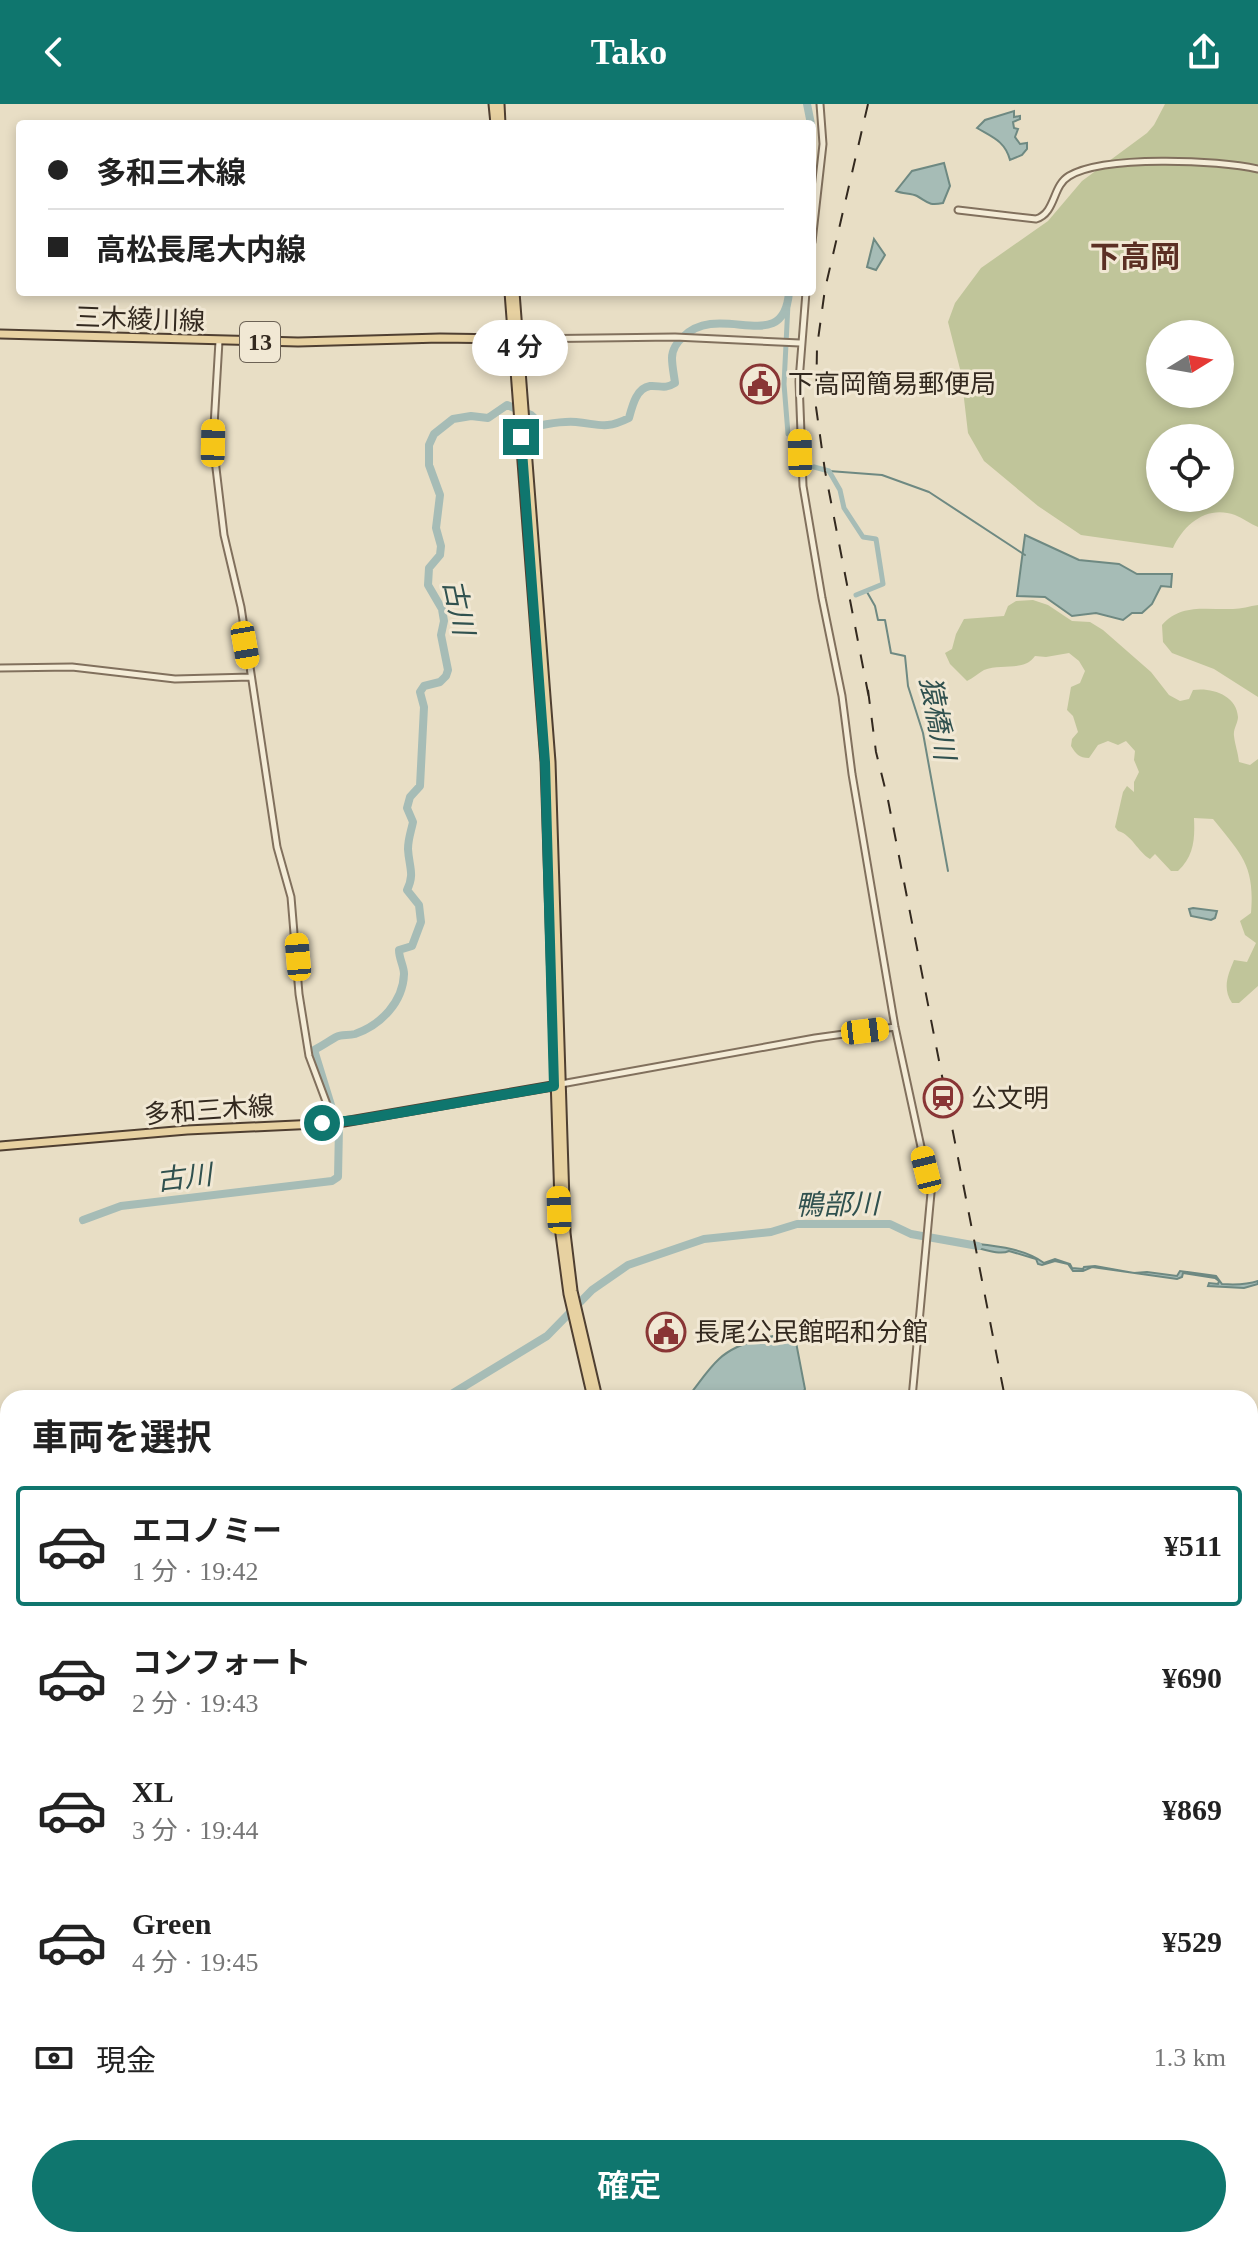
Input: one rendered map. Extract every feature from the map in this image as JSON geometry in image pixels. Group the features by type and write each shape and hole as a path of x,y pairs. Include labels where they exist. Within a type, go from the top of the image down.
{"main road":[{"path":"510,296 516,339"},
{"path":"515,296 551,762 557,1085"},
{"name":"三木綾川線","path":"0,334 219,341 516,339"},
{"path":"522,410 540,672 565,1225 571,1293 593,1390"},
{"name":"多和三木線","path":"0,1146 187,1130 334,1123 557,1085"}],"street":[{"path":"816,206 823,144 820,104"},
{"path":"958,210 1036,219 1047,213 1068,176 1118,164 1237,165 1258,169"},
{"path":"806,296 799,381 803,486 842,696 852,774 895,1027 931,1193 913,1390"},
{"path":"516,339 692,337 800,343"},
{"path":"219,341 213,443 224,535 241,607 277,847 291,897 299,994 309,1056 334,1123"},
{"path":"0,668 72,667 175,679 251,677"},
{"path":"557,1085 815,1038 895,1027"}],"green space":[{"path":"1165,104 1258,104 1258,527 1225,513 1206,515 1183,531 1173,548 1081,535 1038,506 984,461 968,433 961,373 948,322 955,303 981,268 1048,221 1082,181 1147,133"},
{"path":"1033,600 1048,605 1072,621 1090,622 1103,630 1151,672 1169,695 1180,701 1189,699 1193,690 1215,691 1228,698 1237,709 1234,736 1239,762 1250,765 1258,759 1258,986 1239,1003 1232,1003 1229,997 1228,976 1234,960 1247,962 1256,943 1245,935 1240,921 1251,913 1251,883 1244,861 1213,819 1194,818 1192,847 1178,871 1171,871 1155,854 1150,859 1118,831 1115,827 1123,792 1127,786 1134,792 1134,782 1139,772 1134,760 1135,751 1126,741 1118,745 1108,741 1098,745 1086,758 1078,755 1071,746 1078,732 1073,716 1067,710 1071,687 1080,683 1085,671 1079,661 1069,653 1035,656 1019,666 984,670 967,681 950,664 945,653 952,649 964,619 1004,616 1008,606 1016,601"},
{"path":"1258,605 1258,697 1214,669 1172,653 1163,642 1162,625 1177,613"}],"water":[{"path":"1014,111 1014,117 1020,116 1013,122 1014,128 1018,129 1015,137 1020,144 1027,143 1027,149 1010,160 1001,144 977,128 985,120"},
{"path":"944,163 950,186 943,203 931,204 915,195 896,191 912,171"},
{"path":"874,239 885,255 876,270 867,267"},
{"path":"1025,535 1079,560 1119,564 1137,574 1172,574 1171,587 1161,586 1152,604 1142,613 1132,613 1123,620 1096,613 1072,616 1045,597 1017,596"},
{"path":"1189,909 1217,911 1211,920 1191,916"},
{"path":"969,1243 1018,1251 1036,1258 1044,1263 1055,1259 1070,1264 1072,1268 1095,1266 1132,1273 1092,1267 1083,1271 1073,1271 1068,1264 1055,1261 1042,1265 1036,1259 1009,1251 1000,1253 969,1246"},
{"path":"1180,1271 1216,1276 1222,1284 1258,1281 1258,1284 1244,1288 1208,1286 1219,1281 1183,1273 1177,1279 1134,1273 1177,1276"},
{"path":"791,1333 795,1337 804,1390 693,1390 726,1353 773,1336"}],"waterway":[{"name":"古川","path":"807,104 810,120"},
{"name":"古川","path":"334,1115 314,1050 338,1036 365,1030 389,1011 403,984 404,971 399,950 412,946 421,922 419,905 407,890 411,875 408,845 413,822 407,808 410,797 420,786 424,707 420,692 424,686 440,682 448,670 441,635 444,621 442,609 428,585 429,568 440,555 441,546 436,528 440,495 429,465 429,445 434,434 453,419 471,416 488,418 507,405 531,415 542,425 559,422 608,425 621,422 629,418 635,399 645,387 665,387 675,383 672,355 683,337 698,327 714,324 763,325 776,322 785,311 788,296"},
{"path":"788,304 784,384 788,434"},
{"path":"814,467 829,471 840,490 844,508 863,537 876,539 883,584 856,595"},
{"path":"829,471 882,475 929,492 1025,555"},
{"name":"猿橋川","path":"867,592 878,620 885,620 891,653 905,656 908,686 923,733 948,871"},
{"name":"古川","path":"83,1220 121,1206 332,1181 338,1177 339,1127"},
{"name":"鴨部川","path":"458,1390 547,1336 592,1290 628,1265 704,1239 771,1232 797,1224 890,1224 911,1234 978,1246"}],"railway":[{"path":"868,104 825,289 817,347 816,407 825,471 869,698"},
{"path":"868,690 876,752 1003,1390"}],"place":[{"name":"下高岡簡易郵便局","path":"760,384"},
{"name":"公文明","path":"943,1098"},
{"name":"長尾公民館昭和分館","path":"666,1332"}],"district":[{"name":"下高岡","path":"1135,257"}],"route":[{"path":"322,1123 357,1120 554,1086 545,762 521,437"}]}
